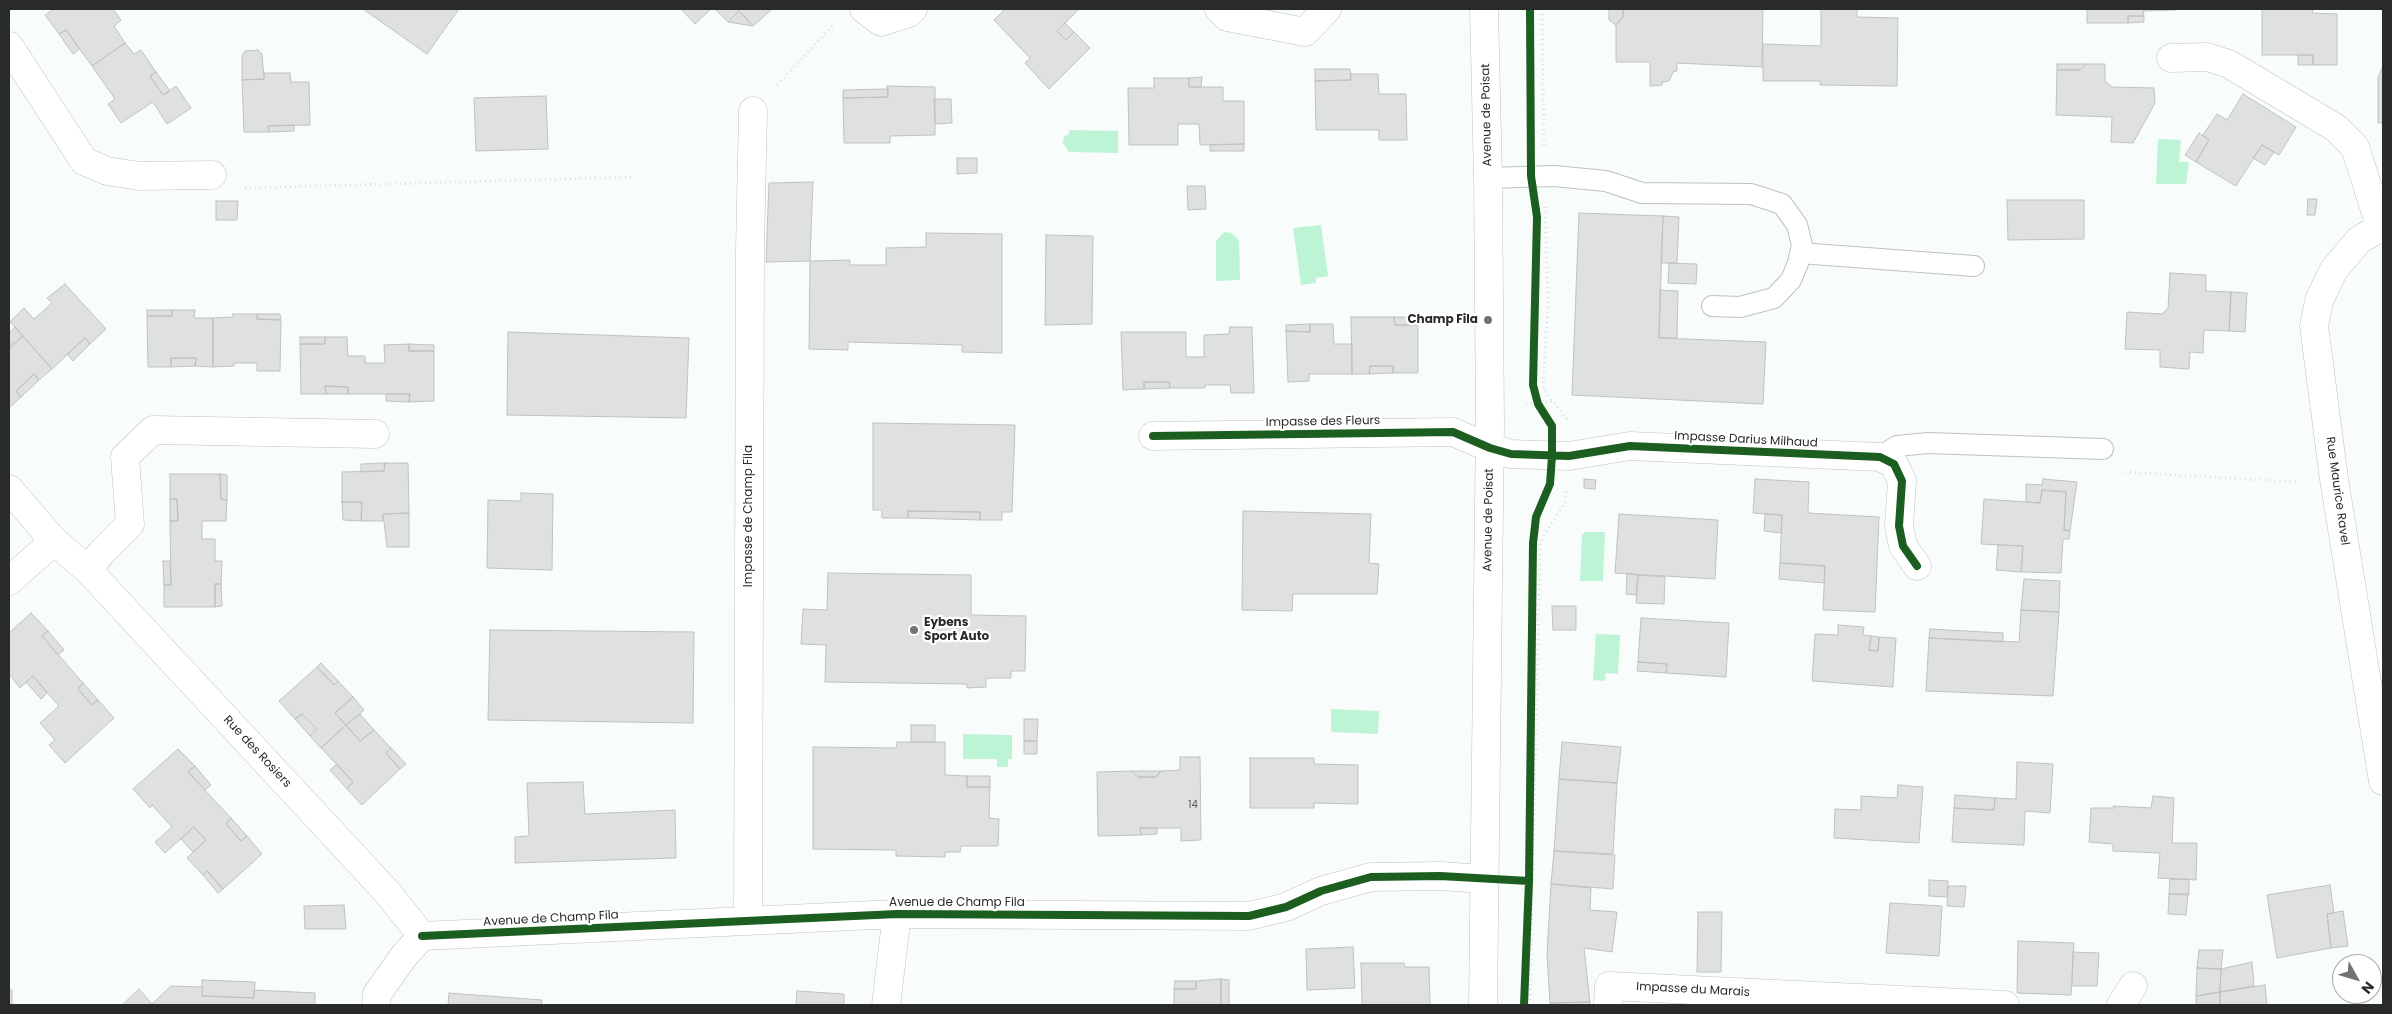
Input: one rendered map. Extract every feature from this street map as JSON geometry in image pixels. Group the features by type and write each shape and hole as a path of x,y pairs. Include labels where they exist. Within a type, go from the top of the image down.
{"street":[{"path":"851,13 881,22 909,13 913,9"},
{"path":"1219,9 1227,17 1304,32 1327,9"},
{"name":"Avenue de Poisat","path":"1483,1005 1490,448 1488,178 1484,9"},
{"path":"9,46 84,161 106,171 139,176 212,174"},
{"path":"2171,58 2207,58 2229,64 2336,128 2354,147 2362,164 2382,226"},
{"name":"Impasse de Champ Fila","path":"748,921 750,259 753,111"},
{"name":"Rue Maurice Ravel","path":"2382,226 2359,240 2333,271 2319,301 2314,326 2334,479 2383,781"},
{"path":"88,570 102,552 130,524 125,457 153,430 375,434"},
{"name":"Impasse des Fleurs","path":"1153,436 1453,432 1490,448"},
{"name":"Impasse Darius Milhaud","path":"1490,448 1511,454 1560,456 1630,446 1880,457"},
{"path":"1880,457 1894,464 1902,481 1899,526 1903,546 1917,566"},
{"name":"Rue des Rosiers","path":"9,488 54,541 88,570 387,892 422,936"},
{"path":"9,580 54,541"},
{"name":"Avenue de Champ Fila","path":"422,936 897,914 1249,916 1286,907 1321,891 1371,877 1440,876 1485,879"},
{"path":"886,1005 897,914"},
{"path":"376,1005 377,994 404,956 422,936"},
{"name":"Impasse du Marais","path":"1608,1005 1609,986 2005,1005"}],"lane":[{"path":"1488,178 1538,176 1606,182 1642,193 1751,194 1782,204 1797,225 1802,245 1790,280 1774,298 1740,307 1712,306"},
{"path":"1800,253 1974,266"},
{"path":"1880,457 1897,446 1928,443 2103,449"}],"path":[{"path":"1537,227 1542,9"},
{"path":"753,111 851,13"},
{"path":"212,174 216,188 634,177"},
{"path":"1538,176 1548,303 1543,390 1567,419 1560,456"},
{"path":"1530,1005 1540,542 1565,502 1560,456 1552,426 1538,404 1534,385"},
{"path":"2103,449 2113,457 2118,472 2313,483 2334,479"},
{"path":"1524,1005 1529,881 1534,535"},
{"path":"1485,879 1529,881"}],"shaded area":[{"path":"1069,130 1118,131 1118,153 1069,152 1062,142 1065,136 1069,134"},
{"path":"2158,139 2181,140 2179,162 2189,162 2186,184 2156,184"},
{"path":"1321,225 1328,276 1316,278 1316,283 1301,285 1293,228"},
{"path":"1224,232 1231,233 1239,240 1240,280 1216,281 1216,241"},
{"path":"1585,532 1605,532 1603,581 1580,581 1582,535"},
{"path":"1596,634 1620,635 1618,674 1606,673 1605,681 1593,680"},
{"path":"1331,709 1379,711 1378,734 1331,732"},
{"path":"963,734 1012,735 1012,759 1008,759 1008,767 997,767 997,759 963,759"}],"building":[{"path":"54,9 113,9 121,20 114,26 125,43 92,66 66,30 59,34 45,15"},
{"path":"363,9 459,9 427,54"},
{"path":"681,9 711,9 695,24"},
{"path":"715,9 772,9 753,26 739,11 728,22"},
{"path":"1005,9 1079,9 1057,31 1066,40 1074,32 1090,48 1049,89 1025,63 1030,58 994,20"},
{"path":"1609,9 1623,9 1623,17 1616,25 1609,20"},
{"path":"1623,9 1763,9 1762,67 1677,63 1677,71 1673,72 1669,81 1662,82 1662,85 1650,86 1650,62 1616,62 1616,25 1623,17"},
{"path":"1821,9 1857,9 1857,17 1898,18 1897,86 1820,85 1821,81 1763,81 1763,44 1821,46"},
{"path":"2087,9 2176,10 2143,11 2144,16 2128,16 2128,23 2087,23"},
{"path":"2262,9 2313,9 2312,13 2337,14 2337,65 2313,65 2313,55 2262,55"},
{"path":"739,11 753,26 728,22"},
{"path":"2128,16 2144,16 2144,22 2128,23"},
{"path":"1065,23 1074,32 1066,40 1057,31"},
{"path":"66,30 80,49 73,54 59,34"},
{"path":"125,43 134,54 141,50 156,72 150,76 163,95 176,86 191,108 167,124 153,102 121,123 108,104 115,99 92,66"},
{"path":"258,50 262,54 264,79 242,80 242,56 245,51"},
{"path":"2298,55 2313,55 2313,65 2298,65"},
{"path":"2057,64 2086,64 2080,70 2057,70"},
{"path":"2086,64 2105,64 2105,81 2112,87 2154,88 2155,103 2133,143 2111,142 2112,117 2056,115 2057,70 2080,70"},
{"path":"2383,66 2383,123 2378,123 2378,78"},
{"path":"1315,69 1350,69 1351,80 1315,81"},
{"path":"156,72 170,91 163,95 150,76"},
{"path":"264,73 290,73 291,82 309,82 310,125 268,126 269,132 244,132 242,80 264,79"},
{"path":"1351,74 1378,74 1379,94 1406,94 1407,140 1379,140 1379,130 1316,130 1315,81 1351,80"},
{"path":"1202,77 1201,87 1189,87 1189,78"},
{"path":"1154,78 1189,78 1189,87 1223,87 1223,101 1244,101 1244,144 1200,145 1199,124 1178,124 1178,145 1129,145 1128,88 1154,88"},
{"path":"887,86 935,87 935,135 890,136 890,143 844,143 843,98 888,97"},
{"path":"888,89 888,97 843,98 843,90"},
{"path":"2243,94 2296,127 2279,155 2262,145 2236,186 2196,162 2209,140 2203,135 2217,114 2227,120"},
{"path":"546,96 548,149 476,151 474,98"},
{"path":"934,99 951,99 952,123 935,124"},
{"path":"294,125 294,131 269,132 268,126"},
{"path":"2199,133 2209,140 2196,162 2185,155"},
{"path":"1244,144 1244,151 1210,151 1210,145"},
{"path":"2262,145 2274,152 2265,165 2253,158"},
{"path":"957,158 977,158 977,173 957,174"},
{"path":"813,182 810,261 766,262 769,183"},
{"path":"1187,186 1205,186 1206,209 1188,210"},
{"path":"2308,199 2317,199 2315,215 2307,215"},
{"path":"2007,200 2084,200 2084,239 2008,240"},
{"path":"216,201 238,201 237,220 216,220"},
{"path":"1579,213 1663,216 1659,338 1766,342 1763,404 1572,395"},
{"path":"1663,216 1679,217 1677,263 1661,263"},
{"path":"926,233 1002,234 1002,353 962,352 962,345 848,342 848,350 809,349 810,261 850,260 850,265 886,265 886,248 926,247"},
{"path":"1046,235 1093,236 1092,324 1045,325"},
{"path":"1669,263 1697,264 1696,284 1668,283"},
{"path":"2170,273 2206,275 2206,291 2231,292 2229,331 2204,330 2203,353 2190,352 2189,369 2160,367 2160,350 2125,349 2127,312 2162,314 2168,308"},
{"path":"65,284 106,329 90,344 85,338 52,369 10,322 24,308 34,319 52,303 47,298"},
{"path":"1660,290 1678,291 1677,338 1659,338"},
{"path":"2231,292 2247,293 2245,332 2229,331"},
{"path":"147,310 172,310 172,316 147,316"},
{"path":"172,310 195,310 194,318 213,318 213,367 195,366 196,358 171,358 171,367 148,367 147,316 172,316"},
{"path":"233,314 257,314 257,319 281,320 280,371 257,371 257,363 234,363 234,366 213,367 213,318 233,317"},
{"path":"257,314 280,314 281,320 257,319"},
{"path":"1351,317 1394,317 1395,325 1418,325 1418,373 1393,373 1393,366 1370,366 1369,374 1352,374"},
{"path":"1394,317 1418,317 1418,325 1395,325"},
{"path":"1310,324 1310,332 1286,331 1286,325"},
{"path":"1310,324 1333,324 1334,344 1352,344 1352,374 1309,374 1309,381 1288,382 1286,331 1310,332"},
{"path":"15,327 23,336 10,348 9,333"},
{"path":"1230,327 1252,327 1254,393 1231,393 1230,385 1205,385 1205,388 1170,388 1169,382 1144,382 1144,389 1123,390 1121,332 1186,332 1186,357 1204,357 1204,335 1229,334"},
{"path":"508,332 689,338 686,418 507,415"},
{"path":"23,336 52,369 39,380 34,374 16,391 21,397 9,408 9,347"},
{"path":"300,337 325,337 325,344 300,344"},
{"path":"325,337 347,337 348,356 365,356 365,363 385,363 384,345 409,344 409,351 434,351 434,401 409,402 410,394 348,394 348,387 325,386 326,394 301,394 300,344 325,344"},
{"path":"85,338 90,344 73,361 67,354"},
{"path":"409,344 434,345 434,351 409,351"},
{"path":"171,358 196,358 195,366 171,367"},
{"path":"1370,366 1393,366 1393,373 1369,374"},
{"path":"34,374 39,380 21,397 16,391"},
{"path":"1144,382 1169,382 1170,388 1144,389"},
{"path":"325,386 348,387 348,394 326,394"},
{"path":"386,394 410,394 409,402 386,401"},
{"path":"873,423 1015,425 1012,512 1002,512 1002,520 980,520 980,512 908,511 908,518 882,518 882,510 873,510"},
{"path":"385,463 384,471 361,472 361,464"},
{"path":"385,463 408,463 409,513 383,514 383,521 361,521 362,502 342,502 342,472 384,471"},
{"path":"170,474 220,474 221,499 227,500 226,521 202,521 202,539 215,539 215,561 222,561 221,584 215,584 215,607 164,607 164,585 171,585 170,521 178,521 177,499 170,499"},
{"path":"220,474 227,475 227,500 221,499"},
{"path":"1584,479 1596,480 1595,489 1584,488"},
{"path":"1755,479 1809,482 1808,513 1879,517 1875,612 1823,610 1825,566 1780,563 1782,515 1753,513"},
{"path":"2043,479 2077,482 2070,531 2064,530 2066,492 2042,490 2040,503 2026,502 2026,484 2042,485"},
{"path":"2042,490 2066,492 2064,530 2070,531 2069,539 2063,539 2061,573 2021,572 2023,546 1981,544 1984,499 2040,503"},
{"path":"521,493 553,494 552,570 487,568 488,500 521,501"},
{"path":"170,499 177,499 178,521 170,521"},
{"path":"342,502 362,502 361,521 343,520"},
{"path":"908,511 980,512 980,520 908,518"},
{"path":"1243,511 1371,514 1369,563 1379,564 1377,594 1293,594 1292,611 1242,610"},
{"path":"409,513 409,547 387,547 383,514"},
{"path":"1619,514 1718,520 1715,579 1615,573"},
{"path":"1765,514 1782,515 1781,533 1764,531"},
{"path":"1998,545 2023,546 2021,572 1996,570"},
{"path":"163,561 170,561 171,585 164,585"},
{"path":"1780,563 1825,566 1824,583 1779,579"},
{"name":"Eybens Sport Auto","path":"828,573 971,575 971,615 1026,616 1025,671 1011,671 1011,678 986,678 986,687 967,688 967,684 825,682 826,645 801,644 803,609 827,610"},
{"path":"1627,574 1638,575 1636,595 1626,594"},
{"path":"1638,575 1665,577 1664,604 1636,603"},
{"path":"2024,579 2060,581 2059,612 2021,610"},
{"path":"215,584 221,584 222,606 215,607"},
{"path":"1552,606 1576,606 1576,630 1553,630"},
{"path":"2021,610 2059,612 2053,696 1926,691 1929,638 2019,642"},
{"path":"31,613 48,631 42,636 83,683 78,689 92,705 98,700 114,718 65,763 49,745 55,740 40,723 59,706 33,676 20,688 9,674 9,633"},
{"path":"1641,618 1729,623 1726,677 1666,673 1667,664 1638,662"},
{"path":"1838,625 1864,627 1863,635 1871,636 1869,650 1878,651 1879,637 1896,638 1893,687 1812,681 1815,634 1838,635"},
{"path":"1930,629 2003,633 2003,642 1929,638"},
{"path":"490,630 694,632 693,723 488,720"},
{"path":"48,631 64,650 58,655 42,636"},
{"path":"1871,636 1879,637 1878,651 1869,650"},
{"path":"1638,662 1667,664 1666,673 1637,671"},
{"path":"321,663 338,681 334,685 317,667"},
{"path":"317,667 334,685 338,681 353,697 335,713 346,725 321,748 310,736 317,729 302,714 295,719 279,701"},
{"path":"33,676 47,693 41,699 26,682"},
{"path":"83,683 98,700 92,705 78,689"},
{"path":"353,697 364,710 346,725 335,713"},
{"path":"302,714 317,729 310,736 295,719"},
{"path":"360,714 374,730 360,741 346,725"},
{"path":"1024,719 1038,719 1037,741 1024,741"},
{"path":"346,725 360,741 374,730 391,748 386,753 400,769 362,805 347,789 353,782 321,748"},
{"path":"911,725 935,725 935,742 911,742"},
{"path":"1024,741 1037,741 1037,754 1024,754"},
{"path":"897,742 945,742 945,775 967,776 967,787 990,787 989,818 999,819 998,846 961,846 960,852 945,852 945,857 896,856 896,850 813,849 813,747 896,748"},
{"path":"1562,742 1621,747 1617,783 1559,779"},
{"path":"391,748 406,764 400,769 386,753"},
{"path":"178,749 195,766 188,772 231,818 226,824 241,841 247,836 262,854 223,889 207,871 203,875 187,858 206,840 194,827 165,853 155,842 172,827 152,805 150,808 133,789"},
{"path":"1180,757 1200,757 1201,840 1181,841 1181,828 1140,828 1141,835 1098,836 1097,772 1132,771 1138,777 1156,777 1161,771 1180,770"},
{"path":"1250,758 1314,758 1314,764 1358,765 1358,804 1314,803 1314,808 1250,808"},
{"path":"2017,762 2053,764 2050,813 2025,811 2024,845 1952,842 1954,808 1994,810 1995,798 2016,799"},
{"path":"337,764 353,782 347,789 330,770"},
{"path":"195,766 211,785 205,790 188,772"},
{"path":"1132,771 1161,771 1156,777 1138,777"},
{"path":"967,776 990,776 990,787 967,787"},
{"path":"1559,779 1617,783 1613,854 1554,851"},
{"path":"583,782 585,814 675,810 676,858 515,863 515,837 529,836 527,783"},
{"path":"1898,785 1923,787 1919,843 1834,838 1835,809 1861,810 1861,796 1897,798"},
{"path":"1955,795 1995,798 1994,810 1954,808"},
{"path":"2153,796 2174,798 2172,843 2197,843 2196,880 2158,878 2160,853 2113,851 2113,844 2089,842 2091,808 2114,808 2113,806 2151,808"},
{"path":"231,818 247,836 241,841 226,824"},
{"path":"194,827 206,840 193,852 181,839"},
{"path":"1140,828 1157,828 1157,834 1141,835"},
{"path":"1554,851 1615,855 1613,889 1551,884"},
{"path":"207,871 223,889 218,893 203,875"},
{"path":"2170,879 2189,879 2189,895 2169,894"},
{"path":"1929,880 1948,881 1947,897 1929,896"},
{"path":"1551,884 1591,888 1590,910 1617,912 1612,952 1584,948 1590,1002 1550,1003 1547,954"},
{"path":"2330,885 2334,913 2327,914 2331,948 2277,958 2267,895"},
{"path":"1948,886 1966,886 1964,907 1947,906"},
{"path":"2169,894 2188,894 2186,915 2168,914"},
{"path":"1890,903 1942,906 1939,956 1886,953"},
{"path":"344,905 346,929 305,929 304,906"},
{"path":"2343,911 2348,946 2331,948 2327,914"},
{"path":"1698,912 1722,912 1721,972 1697,972"},
{"path":"2018,941 2074,943 2071,995 2017,993"},
{"path":"1353,947 1355,988 1307,990 1306,949"},
{"path":"2199,950 2223,950 2221,969 2197,968"},
{"path":"2073,952 2099,953 2097,986 2072,986"},
{"path":"2252,962 2254,986 2220,992 2221,969"},
{"path":"1361,963 1404,963 1405,967 1429,967 1430,1005 1362,1005"},
{"path":"2197,968 2221,969 2220,992 2196,996"},
{"path":"1221,979 1229,980 1229,1005 1221,1005"},
{"path":"1221,979 1221,1005 1174,1005 1174,989 1196,989 1196,981"},
{"path":"202,980 255,982 254,998 202,996"},
{"path":"1175,981 1196,981 1196,989 1174,989"},
{"path":"2265,985 2267,1005 2220,1005 2220,992"},
{"path":"171,986 203,987 202,996 254,998 254,990 315,993 315,1005 122,1005 139,989 152,1004"},
{"path":"9,990 12,990 12,1005 9,1005"},
{"path":"797,991 844,994 844,1005 796,1005"},
{"path":"2220,992 2220,1005 2196,1005 2196,996"},
{"path":"449,993 542,1000 541,1005 448,1005"},
{"path":"1590,1002 1590,1005 1550,1005 1550,1003"}],"cycle path":[{"path":"1524,1005 1529,881 1533,543 1536,517 1550,484 1552,456 1552,426 1538,404 1533,385 1537,217 1531,176 1530,9"},
{"path":"1153,436 1453,432 1490,448 1511,454 1569,456 1630,446 1880,457 1894,464 1902,481 1899,526 1903,546 1917,566"},
{"path":"422,936 897,914 1249,916 1286,907 1321,891 1371,877 1440,876 1529,881"}],"place":[{"name":"Champ Fila","path":"1488,320"},
{"name":"Eybens Sport Auto","path":"914,630"}]}
